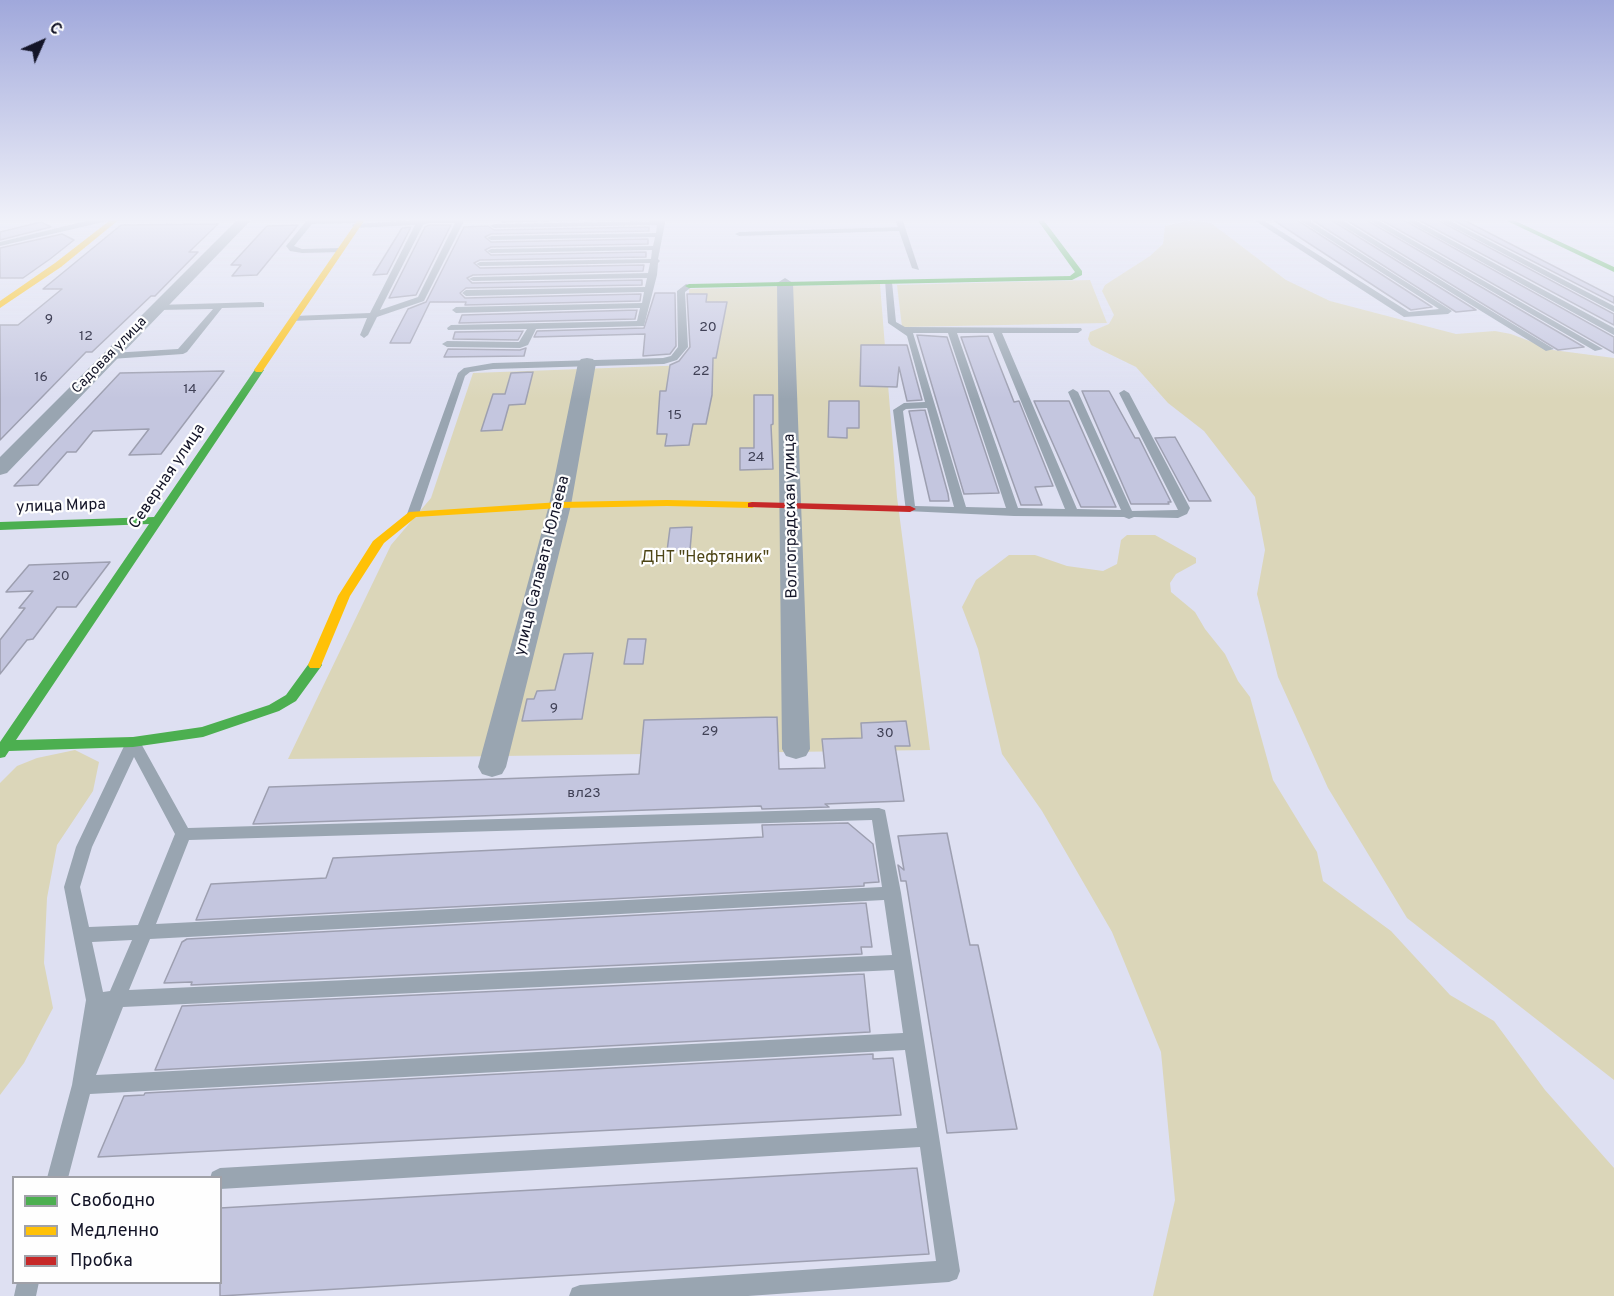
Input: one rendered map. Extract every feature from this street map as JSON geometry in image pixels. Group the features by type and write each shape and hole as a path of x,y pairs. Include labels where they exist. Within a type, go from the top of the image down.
{"main road":[{"path":"0,305 38,278"},
{"name":"Северная улица","path":"2,749 320,278"},
{"path":"689,286 1050,278"},
{"path":"2,749 133,742 203,732 245,720 274,708 291,698 313,669 344,596 379,541 413,514 560,505 792,505 910,509"},
{"name":"улица Мира","path":"0,526 159,520"}],"street":[{"name":"Садовая улица","path":"0,469 187,278"},
{"name":"Волгоградская улица","path":"785,284 796,749"},
{"name":"улица Салавата Юлаева","path":"492,766 560,505 587,363"}],"lane":[{"path":"364,335 392,278"},
{"path":"294,319 373,315 421,299 431,278"},
{"path":"473,279 496,278"},
{"path":"451,328 641,324 652,278"},
{"path":"1350,278 1407,315 1448,311 1396,278"},
{"path":"1434,278 1549,349"},
{"path":"1476,278 1598,349"},
{"path":"1516,278 1614,332"},
{"path":"1556,278 1614,309"},
{"path":"888,282 892,323 911,335 961,511"},
{"path":"413,514 461,375 467,370 493,366 664,361 674,358 683,347 681,291 689,286"},
{"path":"466,293 649,290"},
{"path":"159,307 261,305"},
{"path":"456,310 644,305"},
{"path":"111,356 180,352 219,306"},
{"path":"447,344 520,345 525,343 532,327"},
{"path":"901,330 1078,330"},
{"path":"951,330 1014,513"},
{"path":"996,330 1072,514"},
{"path":"1073,392 1129,516"},
{"path":"931,405 904,406 898,410 910,509 1129,516 1178,515 1184,508 1124,393"},
{"path":"133,742 183,834"},
{"path":"58,1176 82,1085 95,1000 72,887 84,847 133,742"},
{"path":"183,834 879,814 949,1270 580,1296"},
{"path":"82,1085 183,834"},
{"path":"81,934 892,893"},
{"path":"95,1000 902,962"},
{"path":"82,1085 914,1041"},
{"path":"222,1179 927,1137"}],"green space":[{"path":"1115,278 1284,278 1330,301 1456,334 1495,331 1511,334 1553,350 1614,358 1614,1080 1407,918 1328,788 1278,677 1257,594 1265,550 1255,497 1204,431 1168,403 1136,367 1091,345 1088,339 1090,332 1109,324 1114,315 1102,291 1105,285"},
{"path":"1090,280 1107,323 902,327 897,285"},
{"name":"ДНТ \"Нефтяник\"","path":"880,284 897,497 930,750 288,759 391,545 431,498 473,373 689,365 689,289"},
{"path":"1127,535 1155,535 1196,558 1196,563 1176,574 1170,583 1171,592 1195,612 1225,654 1238,681 1250,697 1273,780 1317,852 1323,881 1391,931 1450,995 1494,1021 1545,1090 1614,1168 1614,1296 1153,1296 1175,1200 1161,1052 1112,932 1042,811 1002,754 978,649 962,607 976,580 1009,555 1035,555 1067,566 1103,571 1117,564 1121,540"},
{"path":"75,750 99,762 93,791 57,845 47,898 44,963 53,1008 24,1063 0,1095 0,783 17,766 37,758"}],"building":[{"path":"56,278 172,278 92,352 86,352 0,440 0,325 18,325 62,289 43,289"},
{"path":"399,278 424,278 416,295 389,298"},
{"path":"438,278 467,278 472,283 642,280 642,285 466,288 460,293 465,298 641,294 640,301 465,305 466,302 430,302 410,343 390,343 408,309 426,302"},
{"path":"1363,278 1388,278 1432,307 1411,310"},
{"path":"1404,278 1425,278 1476,310 1456,312"},
{"path":"1442,278 1467,278 1584,347 1558,350"},
{"path":"1484,278 1509,278 1614,337 1614,353"},
{"path":"1527,278 1547,278 1614,314 1614,325"},
{"path":"1566,278 1578,278 1614,297 1614,303"},
{"path":"655,293 675,293 676,346 670,354 643,356 645,334 534,337 537,331 644,328"},
{"path":"687,294 707,294 706,302 727,302 716,358 713,358 712,395 706,424 693,424 689,445 665,446 667,434 657,434 660,391 666,391 670,365 679,361 690,347"},
{"path":"637,310 635,319 459,323 462,315"},
{"path":"523,331 518,340 453,339 455,332"},
{"path":"917,335 947,337 999,493 964,494"},
{"path":"988,336 1014,402 1019,401 1053,486 1035,487 1042,505 1021,505 961,337"},
{"path":"861,345 907,345 922,400 907,401 899,367 897,387 860,386"},
{"path":"526,348 524,356 444,357 448,349 520,350"},
{"path":"224,371 161,454 129,455 149,429 93,431 76,452 67,452 38,485 14,486 120,373"},
{"path":"533,372 525,404 509,405 502,430 481,431 493,394 505,394 511,373"},
{"path":"1082,391 1109,391 1135,438 1139,438 1171,502 1168,502 1169,504 1131,504"},
{"path":"754,395 773,395 773,424 771,425 773,469 740,470 740,448 754,448"},
{"path":"829,401 859,401 859,428 847,428 847,438 828,437"},
{"path":"1034,401 1069,401 1116,507 1081,507"},
{"path":"925,410 949,501 930,501 909,411"},
{"path":"1175,437 1211,501 1189,501 1155,438"},
{"path":"692,527 690,550 667,551 670,528"},
{"path":"110,562 76,607 57,607 33,639 27,640 0,674 0,640 25,608 19,608 33,591 6,592 29,565"},
{"path":"628,639 646,639 643,664 624,664"},
{"path":"593,653 582,719 522,721 527,699 534,699 537,691 555,690 564,654"},
{"path":"777,717 779,769 825,768 822,739 862,738 861,723 906,721 910,746 895,746 904,801 825,804 829,807 762,809 761,806 253,824 269,787 639,774 644,720"},
{"path":"848,823 873,844 879,882 864,883 864,886 196,920 211,884 326,878 333,858 763,837 762,825"},
{"path":"947,833 970,945 978,945 1017,1129 947,1133 906,881 901,881 898,865 904,870 898,836"},
{"path":"866,903 872,947 861,947 862,954 191,985 192,982 164,983 182,942 187,939"},
{"path":"864,974 870,1032 155,1070 182,1006"},
{"path":"873,1054 873,1059 893,1058 901,1115 98,1157 124,1096 144,1095 145,1093"},
{"path":"917,1168 929,1254 220,1296 222,1208"}],"traffic: fast":[{"path":"689,286 1049,278"},
{"path":"0,753 259,370"},
{"path":"0,526 159,520"},
{"path":"5,746 133,742 203,732 274,708 291,698 315,665"}],"traffic: slow":[{"path":"0,305 38,278"},
{"path":"259,370 321,278"},
{"path":"315,665 344,596 379,541 413,514 560,505 667,503 752,505"}],"traffic: jam":[{"path":"752,505 910,509"}]}
